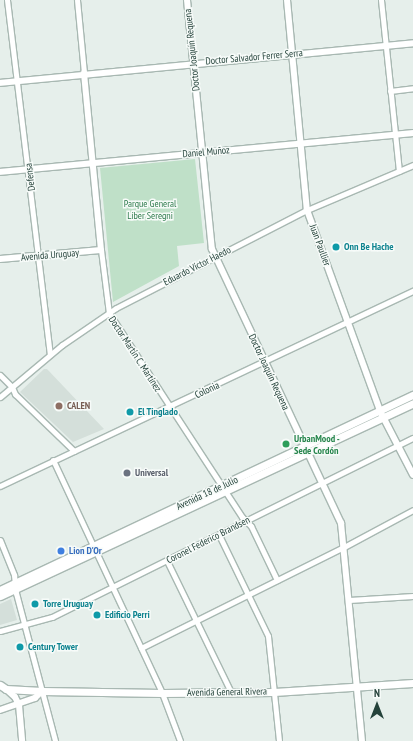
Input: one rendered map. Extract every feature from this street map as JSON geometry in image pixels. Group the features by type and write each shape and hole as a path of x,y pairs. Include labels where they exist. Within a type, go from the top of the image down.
{"main road":[{"name":"Avenida 18 de Julio","path":"0,590 16,585 225,488 306,454 382,414 413,395"},
{"name":"Avenida 18 de Julio","path":"225,488 303,446 413,403"},
{"name":"Avenida 18 de Julio","path":"0,596 16,585"},
{"name":"Avenida General Rivera","path":"3,687 42,692 274,692 413,683"}],"street":[{"name":"Defensa","path":"7,0 29,169 50,354"},
{"name":"Doctor Martín C. Martínez","path":"77,0 101,250 109,313 246,521 277,580"},
{"name":"Doctor Joaquín Requena","path":"187,0 209,228 215,256 306,454 341,523 362,741"},
{"name":"Juan Paullier","path":"287,0 307,210 382,414 413,475"},
{"path":"381,0 398,171"},
{"name":"Doctor Salvador Ferrer Serra","path":"0,83 84,73 413,43"},
{"path":"390,91 413,88"},
{"name":"Daniel Muñoz","path":"0,172 93,162 413,133"},
{"name":"Eduardo Víctor Haedo","path":"0,398 50,354 109,313 215,256 307,210 413,165"},
{"name":"Avenida Uruguay","path":"0,259 101,250"},
{"name":"Colonia","path":"0,486 413,292"},
{"path":"0,375 12,387 15,394 74,451"},
{"name":"Coronel Federico Brandsen","path":"0,631 52,617 413,438"},
{"path":"53,460 162,693 180,741"},
{"path":"141,648 344,547 413,510"},
{"path":"219,535 268,636 279,741"},
{"path":"0,540 16,585 24,625 55,741"},
{"path":"167,561 231,692"},
{"path":"349,600 413,596"},
{"path":"3,687 15,696 18,705 22,741"},
{"path":"0,710 18,705 38,696 42,692"}],"shaded area":[{"name":"CALEN","path":"44,369 47,369 104,429 73,442 20,392"},
{"path":"11,599 17,620 0,625 0,604"}],"green space":[{"name":"Parque General Líber Seregni","path":"195,159 204,243 177,246 179,266 113,302 100,168"}],"place":[{"name":"Onn Be Hache","path":"336,247"},
{"name":"CALEN","path":"59,406"},
{"name":"El Tinglado","path":"130,412"},
{"name":"UrbanMood - Sede Cordón","path":"286,444"},
{"name":"Universal","path":"127,473"},
{"name":"Lion D'Or","path":"61,551"},
{"name":"Torre Uruguay","path":"35,604"},
{"name":"Edificio Perri","path":"97,615"},
{"name":"Century Tower","path":"20,647"}]}
